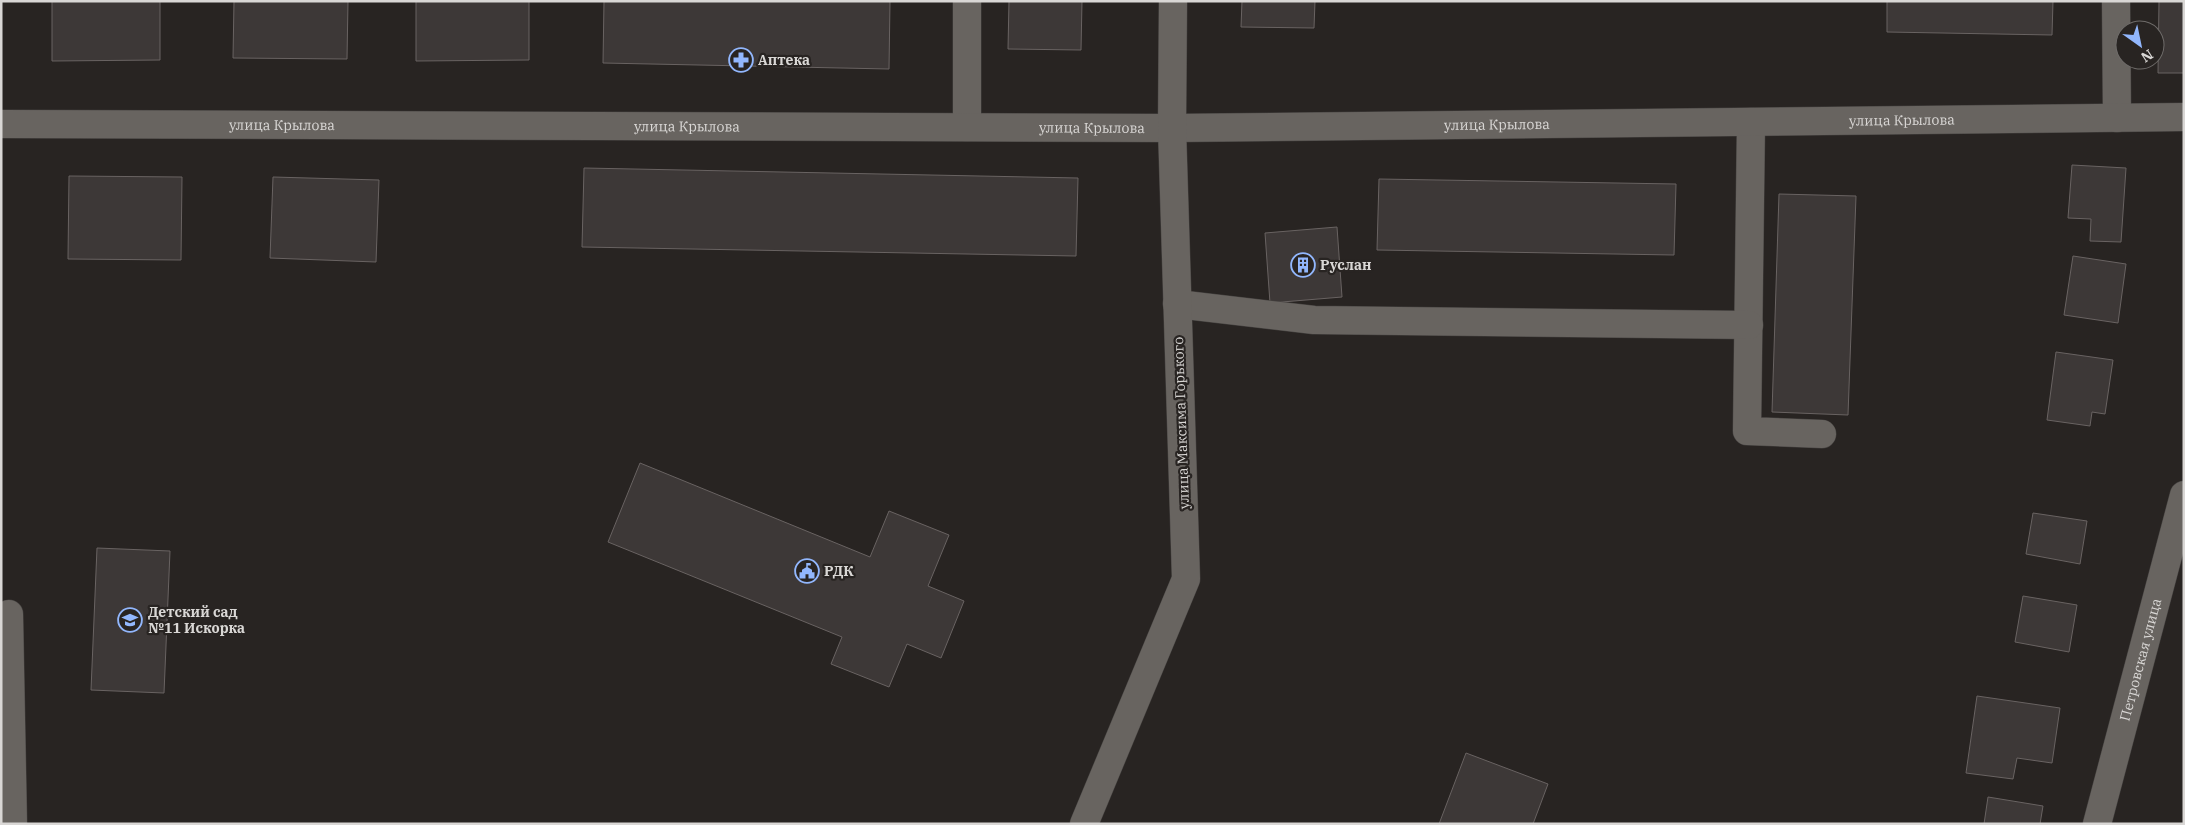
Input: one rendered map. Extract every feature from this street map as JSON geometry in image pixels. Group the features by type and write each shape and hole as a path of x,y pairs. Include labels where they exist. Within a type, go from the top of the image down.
{"street":[{"path":"967,1 967,127"},
{"name":"улица Максима Горького","path":"1084,824 1186,579 1172,128 1173,1"},
{"path":"2116,1 2117,118"},
{"name":"улица Крылова","path":"1,124 1172,128 2184,117"},
{"path":"1752,122 1747,431 1822,434"},
{"path":"1177,304 1314,320 1749,325"},
{"name":"Петровская улица","path":"2097,824 2177,549 2184,495"},
{"path":"9,614 12,824"}],"building":[{"path":"52,1 160,1 160,60 52,61"},
{"path":"234,1 348,1 347,59 233,58"},
{"path":"416,1 529,1 529,60 416,61"},
{"path":"604,1 890,1 889,69 603,63"},
{"path":"1009,1 1082,1 1081,50 1008,49"},
{"path":"1242,1 1315,1 1314,28 1241,27"},
{"path":"1887,1 2053,1 2052,35 1887,32"},
{"path":"2159,1 2184,1 2184,73 2158,73 2158,70 2165,70 2165,20 2159,20"},
{"path":"2072,165 2126,168 2121,242 2090,241 2091,219 2068,218"},
{"path":"584,168 1078,178 1076,256 582,247"},
{"path":"69,176 182,177 181,260 68,259"},
{"path":"273,177 379,180 376,262 270,258"},
{"path":"1379,179 1676,184 1674,255 1377,250"},
{"path":"1779,194 1856,196 1848,415 1772,412"},
{"name":"Руслан","path":"1337,227 1342,297 1270,303 1265,233"},
{"path":"2073,256 2126,264 2118,323 2064,315"},
{"path":"2056,352 2113,360 2105,414 2092,412 2090,426 2047,420"},
{"name":"РДК","path":"640,463 870,557 889,511 949,535 928,586 964,601 941,658 907,644 889,687 831,664 842,637 608,542"},
{"path":"2033,513 2087,521 2080,564 2026,554"},
{"name":"Детский сад №11 Искорка","path":"97,548 170,551 164,693 91,690"},
{"path":"2023,596 2077,605 2069,652 2015,642"},
{"path":"1977,696 2060,708 2052,763 2017,758 2013,779 1966,773"},
{"path":"1466,753 1548,784 1533,824 1439,824"},
{"path":"1988,797 2043,806 2040,824 1984,824"}],"place":[{"name":"Аптека","path":"741,60"},
{"name":"Руслан","path":"1303,265"},
{"name":"РДК","path":"807,571"},
{"name":"Детский сад №11 Искорка","path":"130,620"}]}
